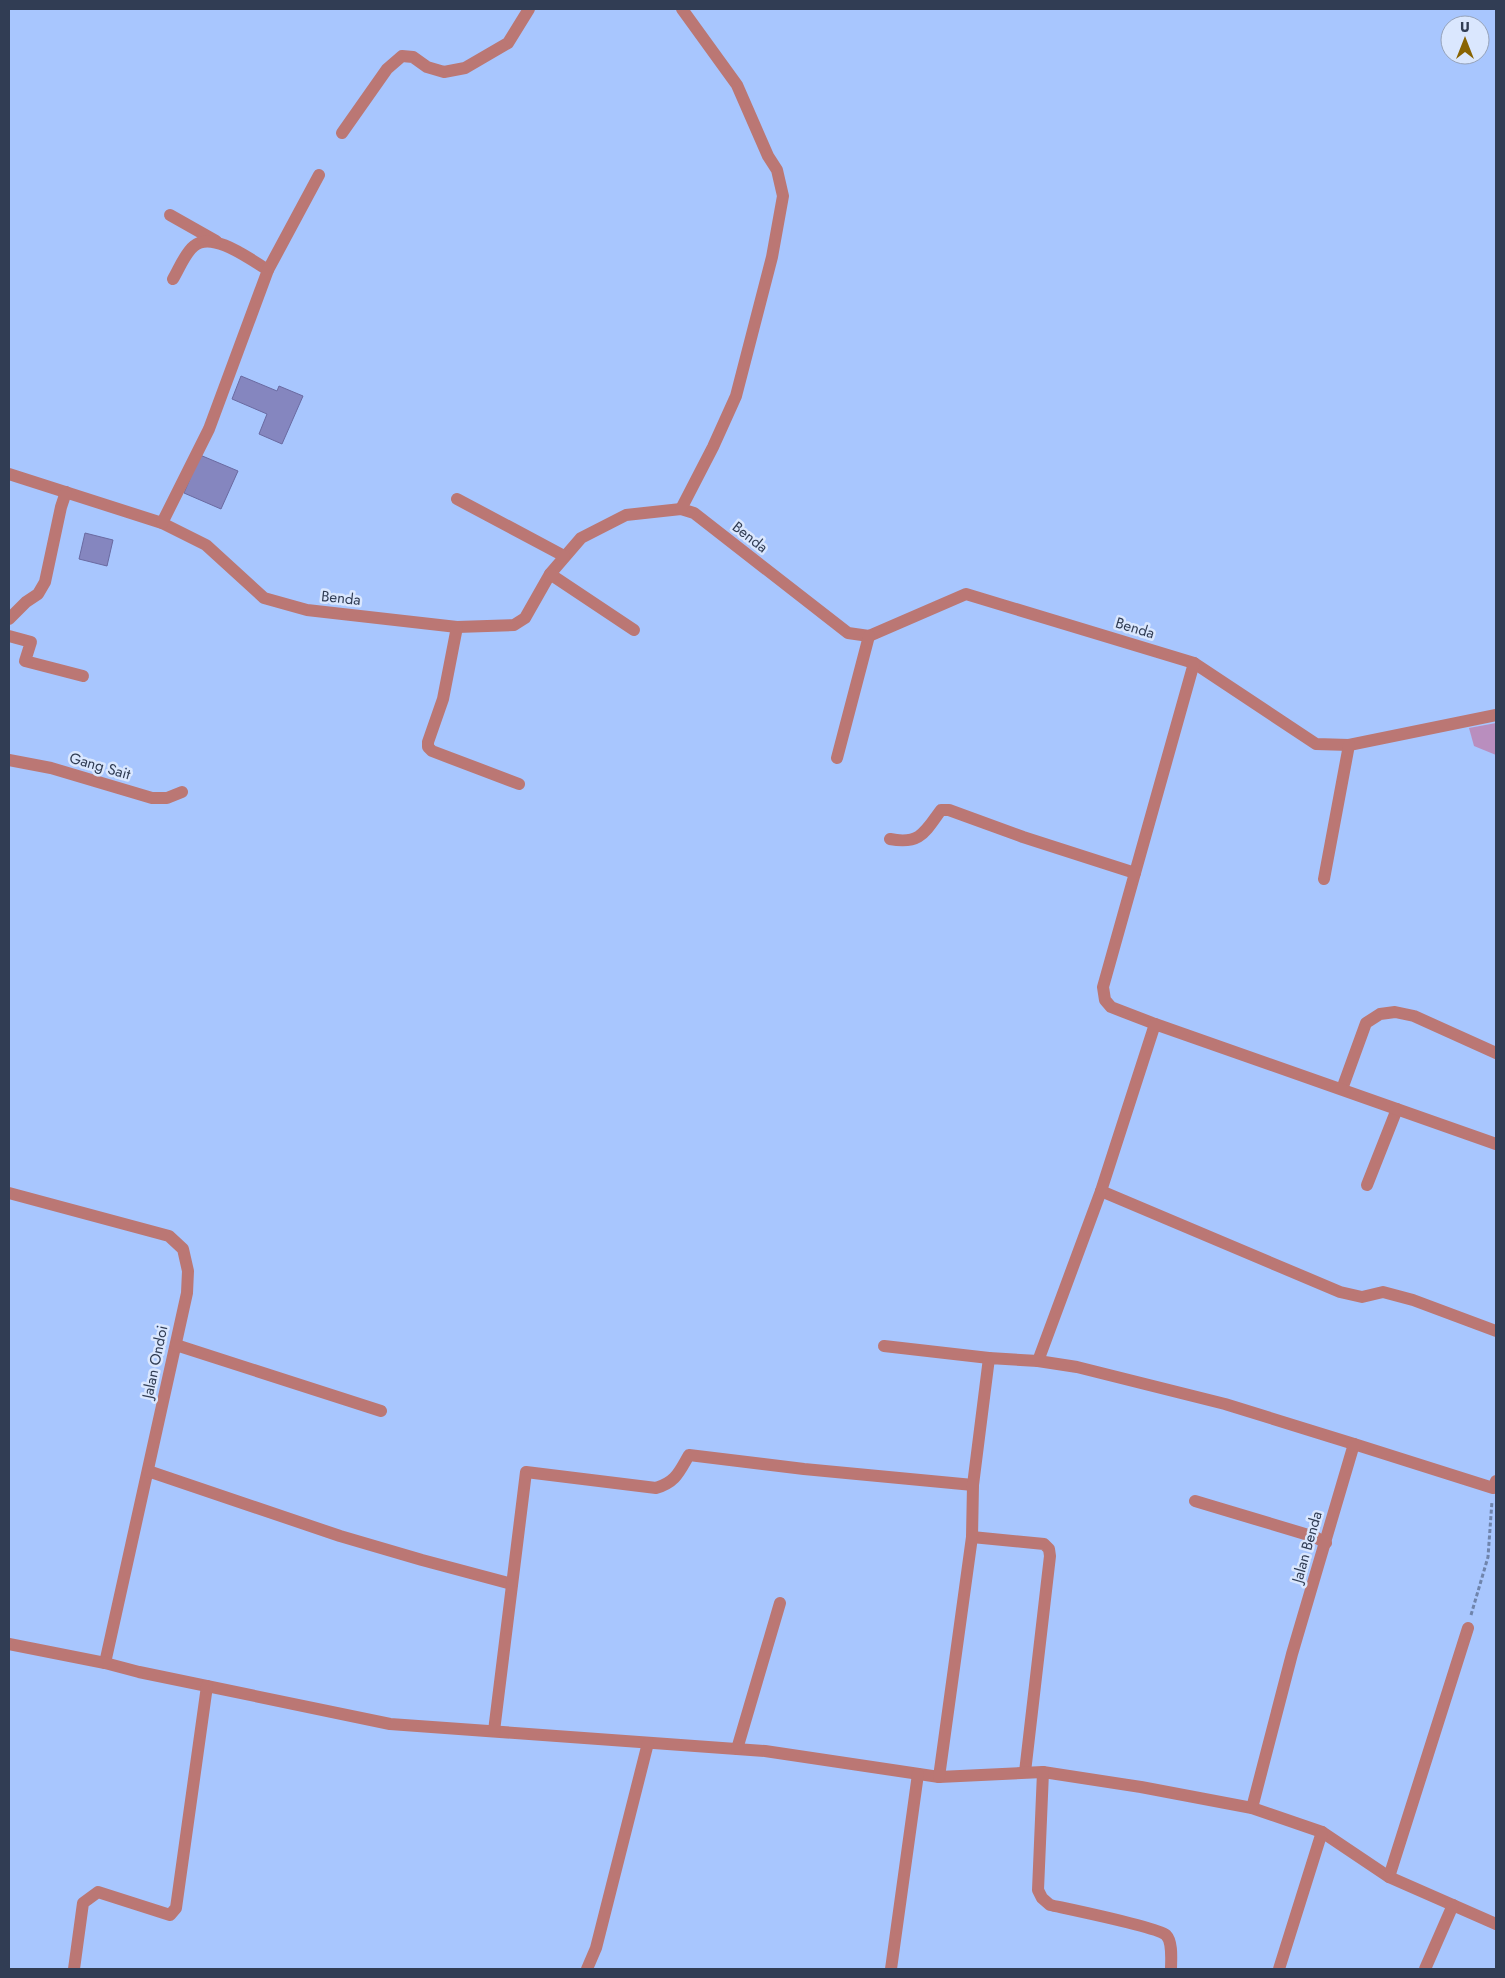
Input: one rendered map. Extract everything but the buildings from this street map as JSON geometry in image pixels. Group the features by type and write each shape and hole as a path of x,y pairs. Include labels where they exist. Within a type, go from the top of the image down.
{"street":[{"path":"342,133 387,69 402,56 413,57 427,67 444,72 465,68 508,43 528,9"},
{"path":"681,509 713,447 736,396 772,257 783,196 777,170 768,156 737,84 682,9"},
{"path":"162,522 209,429 268,270 319,175"},
{"path":"170,215 268,270"},
{"path":"172,279 192,246 204,241 218,242"},
{"name":"Benda","path":"9,474 162,522 206,545 264,598 306,610 457,626 514,625 525,618 550,574 582,538 626,515 681,509 694,513 848,634 869,636 966,594 1194,663 1316,744 1349,745 1496,716"},
{"path":"9,619 26,602 38,594 45,582 66,492"},
{"path":"457,499 564,556"},
{"path":"550,574 634,630"},
{"path":"457,626 443,699 428,747 432,751 519,784"},
{"path":"9,636 31,642 25,661 83,676"},
{"path":"837,758 869,636"},
{"path":"1194,663 1103,987 1104,1000 1111,1006 1155,1024 1496,1144"},
{"path":"1324,879 1349,745"},
{"name":"Gang Sait","path":"9,760 52,768 152,798 167,798 182,792"},
{"path":"890,839 902,842 917,839 926,831 941,810 949,810 1023,837 1135,873"},
{"path":"1342,1089 1366,1023 1380,1014 1395,1012 1414,1016 1496,1053"},
{"path":"1038,1361 1101,1191 1155,1024"},
{"path":"1367,1185 1396,1109"},
{"path":"1101,1191 1340,1292 1362,1297 1383,1292 1413,1300 1496,1330"},
{"name":"Jalan Ondoi","path":"9,1193 169,1236 183,1249 188,1271 187,1293 176,1345 105,1663"},
{"path":"176,1345 381,1411"},
{"path":"884,1346 990,1358 1038,1361 1076,1367 1225,1404 1495,1485"},
{"path":"939,1777 972,1537 973,1485 990,1358"},
{"name":"Jalan Benda","path":"1252,1808 1292,1654 1354,1444"},
{"path":"494,1731 526,1472 656,1488 669,1484 680,1472 689,1455 973,1485"},
{"path":"148,1471 340,1536 512,1584"},
{"path":"1195,1501 1314,1537 1326,1543"},
{"path":"972,1537 1044,1544 1049,1549 1050,1556 1025,1772"},
{"path":"737,1749 780,1603"},
{"path":"1389,1877 1468,1628"},
{"path":"9,1644 390,1724 765,1751 939,1777 1043,1772 1141,1787 1252,1808 1322,1832 1389,1877 1496,1924"},
{"path":"74,1969 83,1903 98,1892 170,1915 176,1908 207,1686"},
{"path":"586,1969 596,1948 648,1743"},
{"path":"1043,1772 1038,1890 1042,1898 1050,1905 1165,1934 1169,1939 1172,1969"},
{"path":"891,1969 918,1774"},
{"path":"1279,1969 1322,1832"},
{"path":"1425,1969 1453,1905"}],"path":[{"path":"1468,1628 1488,1557 1495,1485"}],"shaded area":[{"path":"1496,723 1496,755 1474,746 1469,728"}]}
